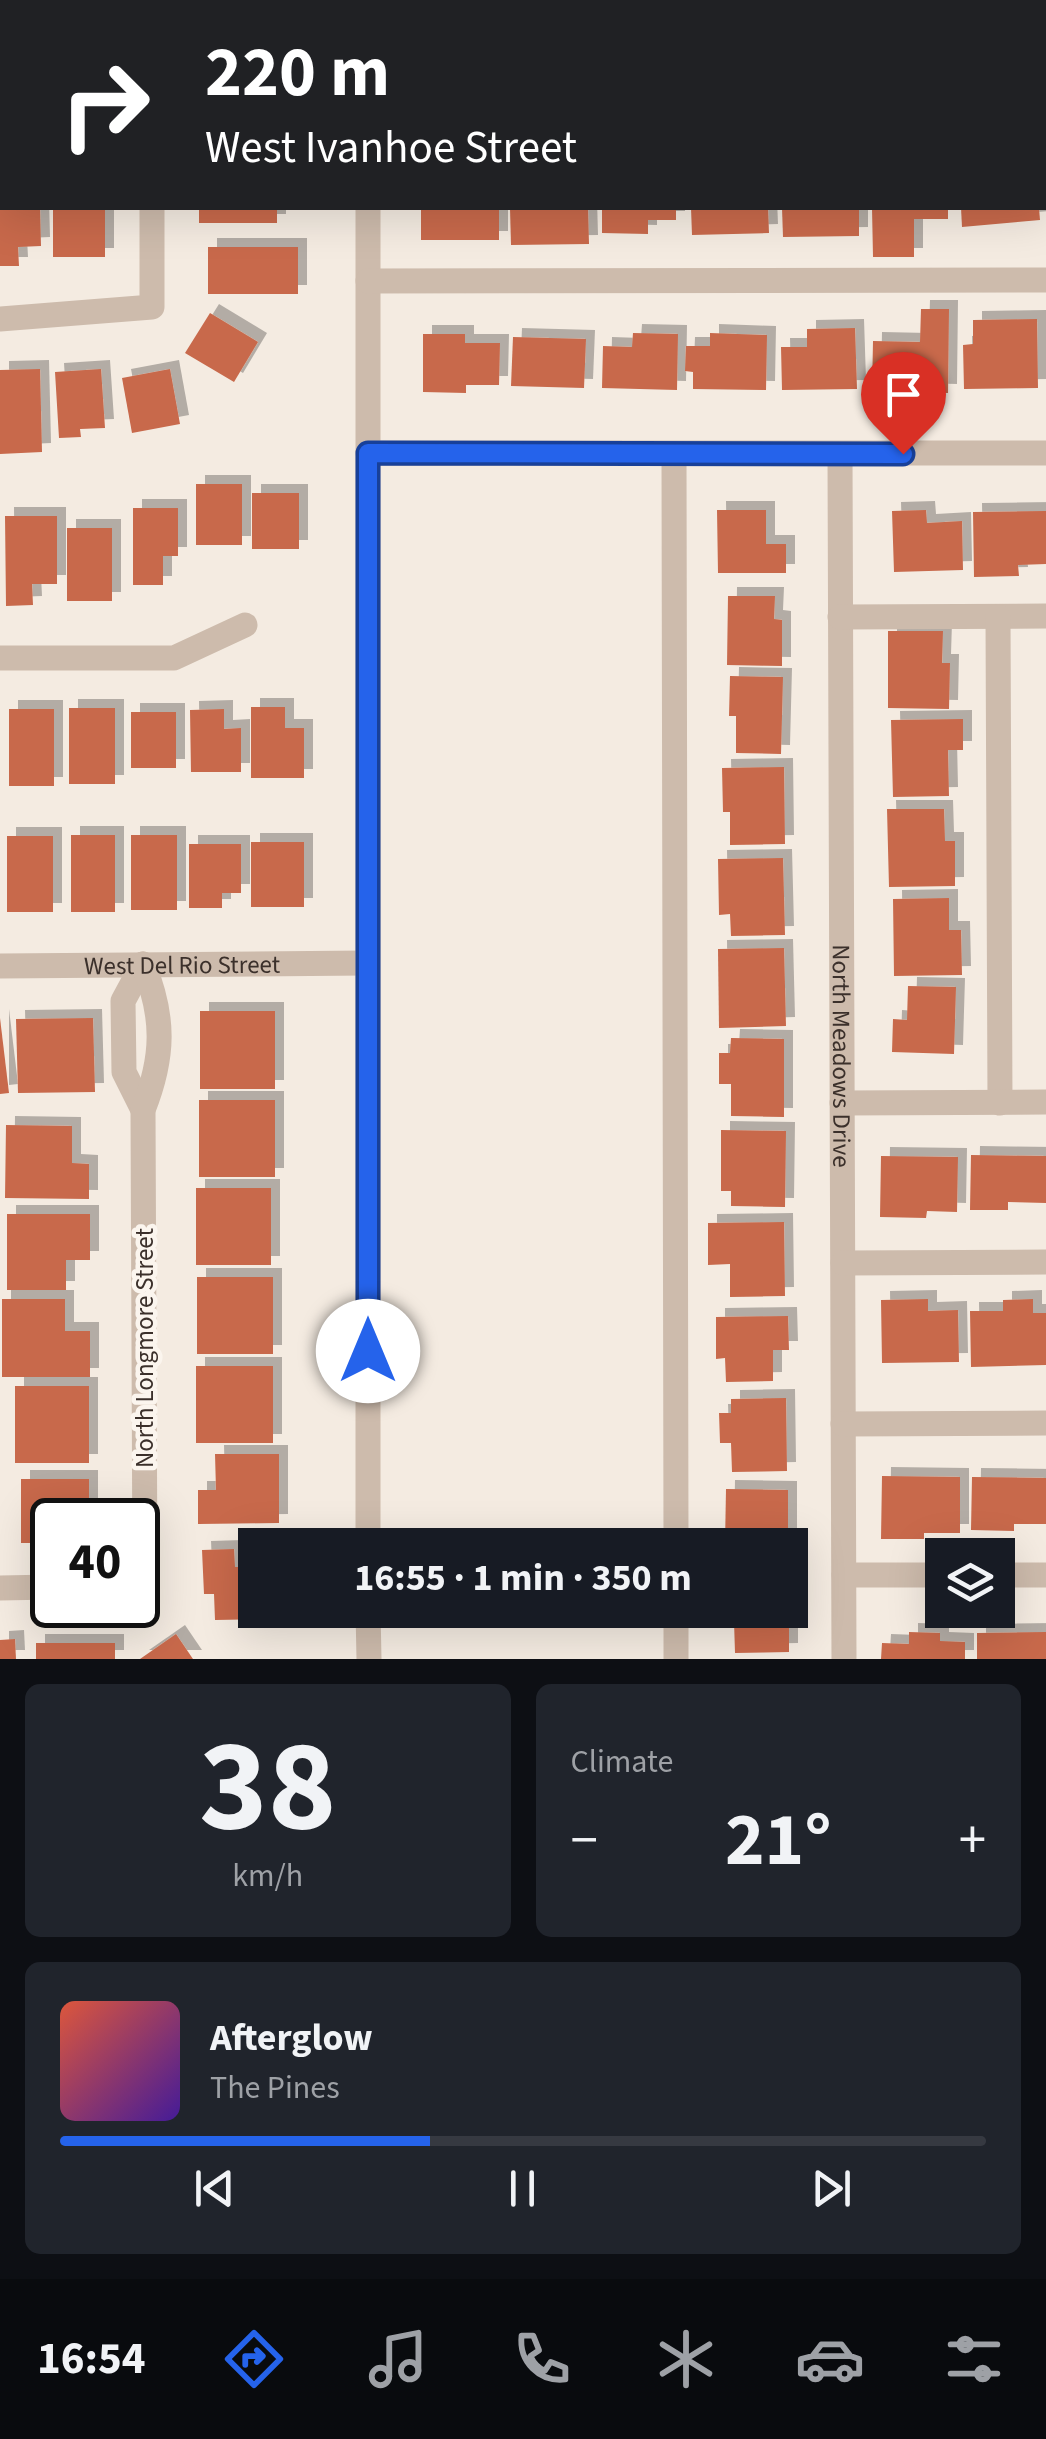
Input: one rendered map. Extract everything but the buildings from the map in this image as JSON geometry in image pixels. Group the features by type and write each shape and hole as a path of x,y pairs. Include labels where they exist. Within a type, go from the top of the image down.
{"street":[{"path":"0,319 152,307 152,210"},
{"path":"368,210 368,1528"},
{"path":"368,281 1046,280"},
{"path":"368,453 1046,453"},
{"name":"North Meadows Drive","path":"840,454 844,1659"},
{"path":"674,456 676,1528"},
{"path":"998,616 1000,1103"},
{"path":"840,617 1046,616"},
{"path":"0,658 174,658 245,625"},
{"name":"West Del Rio Street","path":"0,966 366,963"},
{"name":"North Longmore Street","path":"143,964 123,1001 123,1018 124,1072 143,1110"},
{"name":"North Longmore Street","path":"141,1498 143,1110 159,1070 158,1001 143,964"},
{"path":"842,1103 1046,1102"},
{"path":"843,1263 1046,1262"},
{"path":"844,1424 1046,1423"},
{"path":"844,1575 925,1575"},
{"path":"1015,1575 1046,1575"},
{"path":"0,1588 30,1587"},
{"path":"368,1628 369,1659"},
{"path":"676,1628 676,1659"}],"route":[{"path":"368,1351 368,453 903,454"}]}
